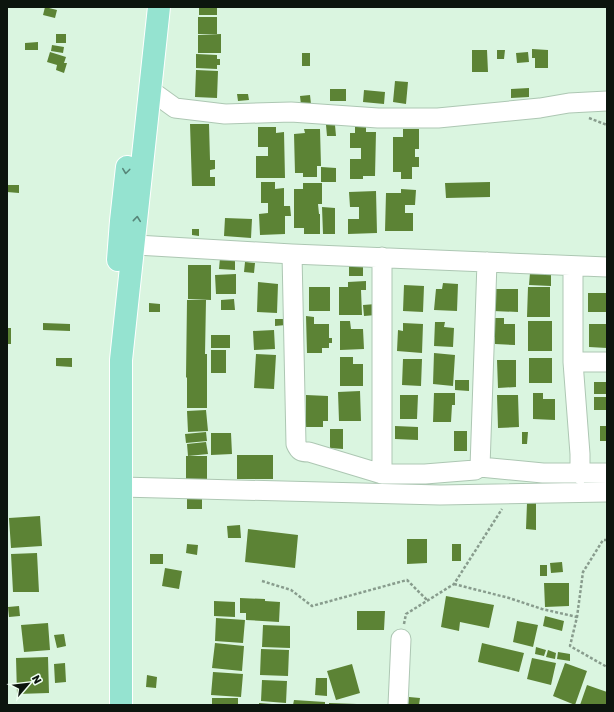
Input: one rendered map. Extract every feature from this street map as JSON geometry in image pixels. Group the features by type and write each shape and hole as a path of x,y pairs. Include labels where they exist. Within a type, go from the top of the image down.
{"main road":[{"path":"121,705 121,360 126,245 120,221 146,7"},
{"path":"108,705 110,360 150,90 159,7"}],"street":[{"path":"150,90 175,108 225,114 291,112 378,118 438,118 607,101"},
{"path":"126,245 292,254 607,267"},
{"path":"292,254 296,444 298,449 302,452 309,452 382,474 425,474 476,470 480,468 543,473 607,473"},
{"path":"382,257 382,474"},
{"path":"480,468 487,262"},
{"path":"573,266 573,362 580,454 580,474"},
{"path":"573,362 607,362"},
{"path":"121,487 440,495 607,492"},
{"path":"398,705 401,638"}],"path":[{"path":"401,638 406,614 454,584 489,531 511,494"},
{"path":"607,540 603,540 583,572 577,617 570,646 607,667"},
{"path":"262,581 291,590 312,606 407,580 428,601"},
{"path":"454,584 509,598 542,609 577,617"}],"building":[{"path":"45,7 57,10 55,18 43,15"},
{"path":"199,7 217,7 217,15 199,15"},
{"path":"198,17 217,17 217,34 198,34"},
{"path":"56,34 66,34 66,43 56,43"},
{"path":"221,34 221,53 198,53 198,35"},
{"path":"38,42 38,50 25,50 25,43"},
{"path":"52,45 64,47 63,53 51,51"},
{"path":"532,49 548,50 548,68 535,68 535,58 532,58"},
{"path":"472,50 487,50 488,72 472,72"},
{"path":"497,50 505,50 504,59 497,59"},
{"path":"50,52 66,57 64,63 67,63 64,73 56,70 57,65 47,62"},
{"path":"528,52 529,62 517,63 516,53"},
{"path":"302,53 310,53 310,66 302,66"},
{"path":"196,54 217,55 217,59 220,59 220,65 217,65 217,69 196,68"},
{"path":"196,70 218,71 217,98 195,97"},
{"path":"395,81 408,82 406,104 393,102"},
{"path":"529,88 529,97 511,98 511,89"},
{"path":"330,89 346,89 346,101 330,101"},
{"path":"364,90 385,92 384,104 363,102"},
{"path":"237,94 248,94 249,100 238,101"},
{"path":"310,95 311,104 301,105 300,96"},
{"path":"190,124 209,124 210,160 215,160 215,169 210,170 210,177 215,177 215,186 192,186"},
{"path":"326,125 335,125 336,136 327,136"},
{"path":"258,127 276,127 276,133 284,132 285,178 256,178 256,156 268,156 268,147 258,147"},
{"path":"355,127 366,127 366,132 376,132 375,176 363,176 363,179 350,179 350,159 361,159 361,148 350,148 350,133 355,133"},
{"path":"304,129 320,129 321,166 317,166 317,177 303,177 303,173 295,173 294,134 305,133"},
{"path":"403,129 419,129 419,149 415,149 415,157 419,157 419,167 412,167 412,179 401,179 401,172 393,172 393,137 403,137"},
{"path":"321,167 336,168 336,182 321,182"},
{"path":"261,182 275,182 275,189 284,188 284,206 290,206 291,216 285,216 285,234 260,235 259,214 268,213 268,203 261,203"},
{"path":"490,182 490,197 446,198 445,183"},
{"path":"303,183 322,183 322,204 318,204 320,214 320,234 304,234 304,228 294,228 294,189 303,189"},
{"path":"7,185 19,185 19,193 7,192"},
{"path":"401,189 416,190 415,205 405,205 405,213 413,213 413,231 385,231 386,193 401,193"},
{"path":"376,191 377,233 348,234 348,219 359,219 359,207 350,207 349,192"},
{"path":"322,207 335,208 335,234 323,234"},
{"path":"225,218 252,219 251,238 224,236"},
{"path":"192,229 199,229 199,236 192,235"},
{"path":"220,258 235,258 235,270 219,269"},
{"path":"245,262 255,263 254,273 244,272"},
{"path":"188,265 211,265 211,300 188,299"},
{"path":"349,265 363,265 363,276 349,276"},
{"path":"530,273 551,274 551,286 529,285"},
{"path":"236,274 236,294 216,294 215,275"},
{"path":"366,281 366,290 361,290 362,315 339,315 339,287 348,287 348,282"},
{"path":"258,282 278,284 277,313 257,312"},
{"path":"443,283 458,284 457,311 434,310 436,289 442,289"},
{"path":"404,285 424,286 423,312 403,311"},
{"path":"309,287 330,287 330,311 309,311"},
{"path":"528,287 550,287 550,317 527,317"},
{"path":"493,289 518,289 518,312 493,311"},
{"path":"588,293 607,293 607,312 588,312"},
{"path":"234,299 235,310 221,310 221,300"},
{"path":"187,300 206,300 205,354 207,354 207,408 187,408"},
{"path":"149,303 160,304 160,312 149,312"},
{"path":"376,304 376,315 364,316 363,305"},
{"path":"306,316 314,317 314,324 329,324 329,338 332,338 332,343 329,343 329,348 322,348 322,353 307,353"},
{"path":"488,318 504,318 504,324 515,324 515,345 495,344 495,337 488,337"},
{"path":"275,319 286,319 286,325 275,326"},
{"path":"340,321 350,321 351,329 363,329 364,349 340,350"},
{"path":"528,321 552,321 552,351 528,351"},
{"path":"435,322 445,322 444,327 454,328 453,347 434,346"},
{"path":"43,323 70,324 70,331 43,330"},
{"path":"403,323 423,324 422,353 397,351 398,330 403,331"},
{"path":"589,324 607,324 607,348 589,347"},
{"path":"7,328 11,328 11,344 7,344"},
{"path":"274,330 275,349 254,350 253,331"},
{"path":"211,335 230,335 230,348 211,348"},
{"path":"211,350 226,350 226,373 211,373"},
{"path":"434,353 455,355 453,386 433,384"},
{"path":"256,354 276,355 274,389 254,388"},
{"path":"340,357 353,357 353,364 363,364 363,386 340,386"},
{"path":"56,358 72,358 72,367 56,366"},
{"path":"529,358 552,358 552,383 529,383"},
{"path":"403,359 422,359 421,386 402,385"},
{"path":"497,360 516,360 516,387 498,388"},
{"path":"455,380 469,380 469,391 455,390"},
{"path":"594,382 607,382 607,394 594,394"},
{"path":"360,391 361,421 339,421 338,392"},
{"path":"434,393 455,393 455,405 452,405 451,422 433,422"},
{"path":"533,393 543,393 543,399 555,399 555,420 533,419"},
{"path":"306,395 328,396 328,421 323,421 323,427 306,427"},
{"path":"400,395 418,395 417,419 400,419"},
{"path":"497,395 518,395 519,427 498,428"},
{"path":"594,397 607,397 607,410 594,410"},
{"path":"206,410 208,431 188,432 187,411"},
{"path":"395,426 418,427 418,440 395,439"},
{"path":"600,426 607,426 607,441 600,441"},
{"path":"330,429 343,429 343,449 330,448"},
{"path":"454,431 467,431 467,451 454,451"},
{"path":"206,432 207,441 186,443 185,434"},
{"path":"522,432 528,432 527,444 522,444"},
{"path":"211,433 231,433 232,454 211,455"},
{"path":"206,442 208,454 188,456 187,444"},
{"path":"237,455 273,455 273,479 237,479"},
{"path":"186,456 207,456 207,481 186,481"},
{"path":"187,499 202,499 202,509 187,509"},
{"path":"527,503 536,503 536,530 526,529"},
{"path":"40,516 42,546 11,548 9,518"},
{"path":"240,525 241,538 228,538 227,526"},
{"path":"248,529 298,535 295,568 245,562"},
{"path":"407,539 427,539 427,563 407,564"},
{"path":"187,544 198,545 197,555 186,553"},
{"path":"452,544 461,544 461,561 452,561"},
{"path":"37,553 39,592 13,592 11,554"},
{"path":"150,554 163,554 163,564 150,564"},
{"path":"562,562 563,572 551,573 550,563"},
{"path":"540,565 547,565 547,576 540,576"},
{"path":"165,568 182,571 179,589 162,586"},
{"path":"544,583 569,583 569,606 545,607"},
{"path":"446,596 494,605 489,628 460,622 459,631 441,627"},
{"path":"240,598 265,599 265,601 280,602 279,622 246,620 246,613 240,613"},
{"path":"214,601 235,602 235,617 214,616"},
{"path":"19,606 20,616 9,617 8,607"},
{"path":"357,611 385,611 384,630 357,630"},
{"path":"545,616 564,621 562,631 543,626"},
{"path":"216,618 245,620 243,643 215,641"},
{"path":"517,621 538,625 533,647 513,642"},
{"path":"48,623 50,650 24,652 21,625"},
{"path":"263,625 290,626 290,648 262,647"},
{"path":"64,634 66,646 57,648 54,635"},
{"path":"215,643 244,646 242,671 212,668"},
{"path":"482,643 524,653 519,672 478,662"},
{"path":"536,647 546,650 544,656 535,654"},
{"path":"261,649 289,650 288,676 260,675"},
{"path":"548,650 556,653 555,659 546,657"},
{"path":"558,652 570,654 570,661 557,659"},
{"path":"48,657 49,693 17,694 16,658"},
{"path":"532,658 556,663 551,685 527,679"},
{"path":"65,663 66,682 55,683 54,664"},
{"path":"565,663 587,671 575,705 553,696"},
{"path":"352,664 360,693 336,700 327,671"},
{"path":"213,672 243,674 241,697 211,695"},
{"path":"147,675 157,677 156,688 146,687"},
{"path":"316,678 327,678 327,696 315,695"},
{"path":"262,680 287,681 286,703 261,701"},
{"path":"587,685 607,692 607,705 580,705"},
{"path":"409,697 420,698 419,705 408,705"},
{"path":"212,698 238,698 238,705 212,705"},
{"path":"294,700 325,702 325,705 293,705"},
{"path":"259,703 272,704 272,705 259,705"},
{"path":"329,703 357,704 357,705 329,705"}]}
